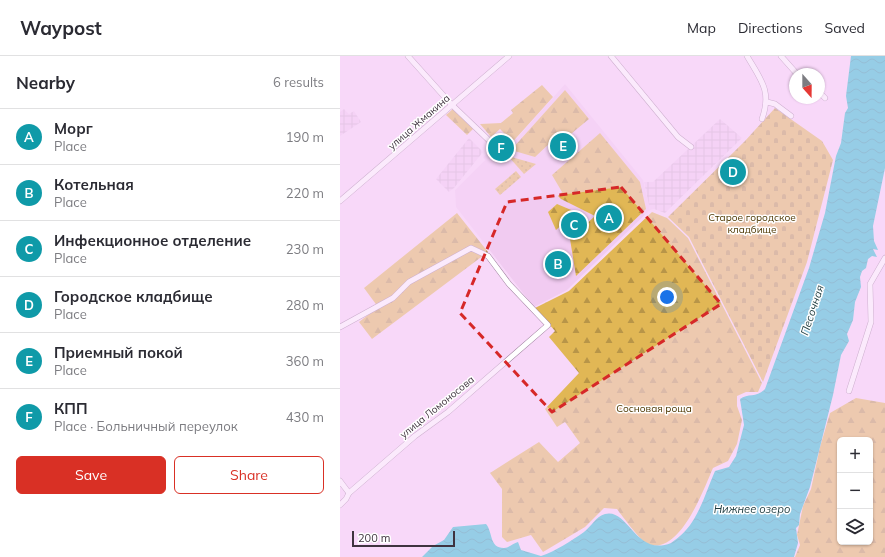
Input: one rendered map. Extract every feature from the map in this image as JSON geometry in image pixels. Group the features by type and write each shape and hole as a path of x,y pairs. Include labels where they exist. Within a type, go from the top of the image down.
{"street":[{"path":"408,56 451,104 499,150"},
{"name":"улица Жмакина","path":"340,201 451,104 509,56"},
{"path":"611,56 678,137 691,147"},
{"path":"747,56 764,87 767,102 762,119"},
{"path":"781,56 792,68"},
{"path":"767,102 775,104 791,116"},
{"name":"улица Ломоносова","path":"340,327 393,298 409,282 471,248 488,256 509,284 548,325 448,412 415,436 349,493 340,504"},
{"path":"849,391 871,322 870,284 885,258"},
{"path":"340,482 349,493"}],"highlighted area":[{"path":"621,187 721,304 552,412 460,313 507,202"}],"shaded area":[{"path":"565,84 643,180 650,210 567,290 534,307 456,207 455,190 485,160 483,157 487,154 491,158 503,146 507,149"},
{"path":"344,109 349,114 354,111 361,122 340,136 340,112"},
{"path":"720,119 742,138 665,213 654,209 650,210 644,182 653,182"},
{"path":"469,138 483,152 454,188 449,192 436,179"}],"green space":[{"path":"542,85 553,97 507,148 503,145 509,138 500,129 491,137 480,124 501,123 513,113 511,110"},
{"path":"565,90 589,119 554,148 550,143 535,157 511,150"},
{"path":"454,108 474,128 467,135 446,115"},
{"name":"Старое городское кладбище","path":"775,108 822,141 833,160 807,262 763,382 689,237 668,217 745,141"},
{"path":"600,133 640,182 646,209 576,276 570,239 595,216 561,199 558,196 562,192 552,175"},
{"path":"508,156 536,164 524,174"},
{"path":"516,171 521,177 500,195 495,189"},
{"path":"557,204 576,212 556,230 548,212"},
{"name":"Сосновая роща","path":"652,212 667,218 688,238 762,383 758,392 746,392 737,396 737,406 742,420 737,444 728,461 713,468 697,504 680,531 670,540 659,545 647,544 644,542 617,509 604,508 585,527 543,552 531,535 507,542 502,537 502,489 490,473 539,442 558,462 580,443 565,422 557,427 545,409 579,373 549,337 555,331 535,308 569,291"},
{"path":"457,213 488,252 372,339 359,322 378,307 364,288"},
{"path":"856,398 885,403 885,557 795,557 800,545 797,535 803,506 811,489 820,447 830,413"}],"water":[{"name":"Нижнее озеро","path":"851,56 885,56 885,168 873,226 874,241 878,250 873,249 877,257 872,256 868,259 866,268 862,271 860,277 861,287 855,302 853,320 847,334 849,341 841,355 833,395 810,487 800,514 799,525 796,528 798,543 794,557 422,557 433,546 444,540 453,527 486,524 494,543 499,547 506,548 518,542 521,550 541,556 558,549 574,539 587,530 596,519 605,514 613,514 620,518 649,544 659,546 671,543 687,529 700,507 715,471 729,467 736,456 744,425 740,399 746,396 759,394 765,389 809,268 825,213 836,156 841,143 845,113 848,108 846,96"}],"place":[{"name":"Приемный покой","path":"563,146"},
{"name":"КПП","path":"501,148"},
{"name":"Городское кладбище","path":"733,172"},
{"name":"Морг","path":"609,218"},
{"name":"Инфекционное отделение","path":"574,225"},
{"name":"Котельная","path":"558,264"}],"water label":[{"name":"Песочная","path":"812,310"}]}
